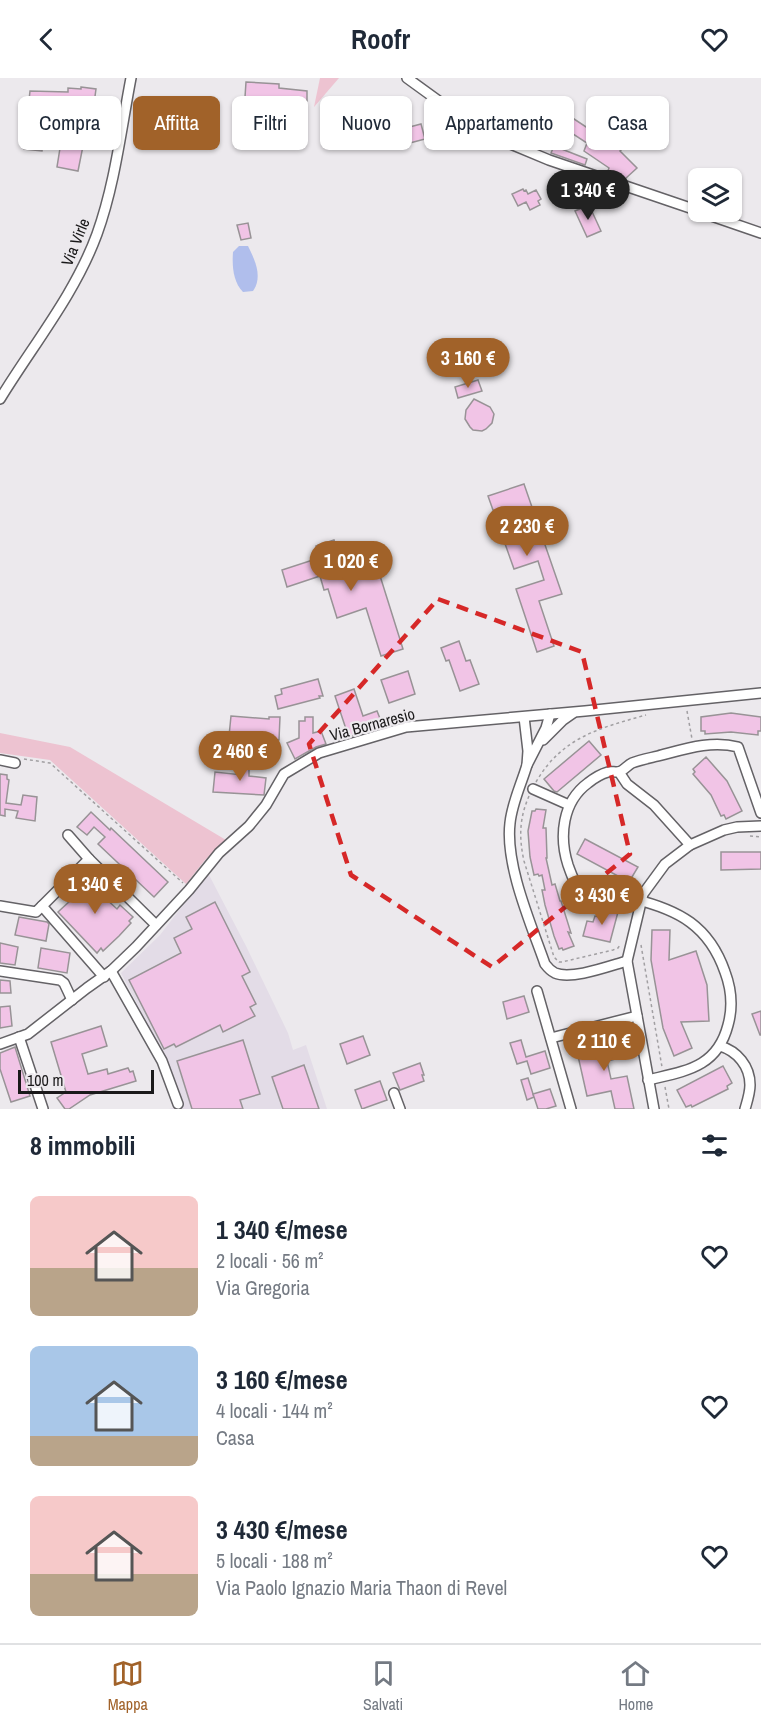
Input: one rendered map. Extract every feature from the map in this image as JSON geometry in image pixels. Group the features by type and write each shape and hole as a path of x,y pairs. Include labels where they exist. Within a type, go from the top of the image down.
{"street":[{"name":"Via Virle","path":"0,399 52,319 79,273 97,234 113,176 131,78"},
{"path":"407,78 469,123 508,143 549,160 688,207"},
{"path":"730,222 761,233"},
{"name":"Via Bornaresio","path":"0,1044 28,1034 108,974 189,890 219,853 249,826 266,805 284,774 320,753 406,727 761,693"},
{"path":"536,749 563,720 574,712"},
{"path":"550,714 514,800 509,845 515,873 545,964 552,972 562,975 575,974 627,961"},
{"path":"524,717 528,751 527,765"},
{"path":"648,1080 686,1071 702,1064 713,1055 720,1046 728,1026 731,1002 728,980 720,957 709,938 678,914 641,901 590,893 576,884 569,868 562,840 569,805 587,784 609,772 619,772 633,763 694,746 724,743 738,747 761,813"},
{"path":"0,760 15,760"},
{"path":"619,772 627,784 654,805 690,845"},
{"path":"532,789 569,805"},
{"path":"654,1109 627,961 636,942 643,894 665,864 690,845 724,830 761,826"},
{"path":"68,835 156,925"},
{"path":"0,906 36,912 89,859"},
{"path":"42,906 108,974 162,1061 178,1104"},
{"path":"0,971 60,980 64,983 72,1000"},
{"path":"537,991 571,1109"},
{"path":"551,1038 637,1016"},
{"path":"19,1037 43,1109"},
{"path":"720,1046 731,1049 748,1072 750,1086 745,1109"},
{"path":"394,1093 400,1109"}],"path":[{"path":"686,708 694,746"},
{"path":"647,714 590,732 571,743 554,757 532,789 524,807 521,820 521,845 554,957 559,962 618,948 623,942 636,942 641,951 669,1109"},
{"path":"15,760 50,763 189,890"},
{"path":"752,836 761,837"}],"highlighted area":[{"path":"438,599 582,652 630,854 492,967 351,875 309,744"}],"shaded area":[{"path":"320,78 339,78 323,96 320,96 320,100 314,107"},
{"path":"0,733 70,747 226,840 205,860 186,884 50,760 0,753"},
{"path":"208,873 288,1033 293,1050 306,1045 327,1109 169,1109 183,1104 170,1067 121,973 160,935"}],"water":[{"path":"239,246 248,246 255,263 258,274 253,291 243,292 235,279 233,252"}],"building":[{"path":"246,82 279,84 279,88 307,91 307,96 245,96"},
{"path":"81,87 96,89 95,96 29,96 30,91 68,92 68,88 81,89"},
{"path":"574,119 586,127 586,142 574,135"},
{"path":"421,124 424,139 412,142 412,126"},
{"path":"586,146 586,150 621,150 637,168 625,179 607,173 609,168 584,151"},
{"path":"60,150 82,150 78,171 57,167"},
{"path":"552,150 564,150 587,159 585,165 551,153"},
{"path":"523,189 528,194 536,190 541,199 538,201 540,205 530,210 526,202 518,206 512,194"},
{"path":"589,205 601,231 587,237 575,211"},
{"path":"248,223 251,238 241,240 237,225"},
{"path":"478,380 482,391 458,398 455,387"},
{"path":"474,399 490,407 494,414 492,423 482,431 473,430 465,419 466,410"},
{"path":"524,484 562,594 539,601 554,646 537,652 516,589 544,580 538,561 514,569 488,496"},
{"path":"334,540 345,572 376,563 403,649 381,656 366,608 337,618 328,589 324,590 320,576 287,587 282,570 319,558 316,546"},
{"path":"459,641 466,661 470,660 479,684 460,691 449,660 446,661 441,648"},
{"path":"408,671 415,694 389,703 381,680"},
{"path":"318,679 323,696 278,709 275,696 282,694 281,689"},
{"path":"354,689 363,716 377,711 383,726 339,740 336,732 346,729 335,696"},
{"path":"731,713 761,717 761,731 758,731 758,735 731,732 705,734 705,731 701,731 701,717"},
{"path":"231,716 269,719 269,717 280,717 279,740 229,736"},
{"path":"305,717 313,717 313,733 321,731 326,744 295,759 287,743 299,738 299,721 305,721"},
{"path":"589,741 601,755 557,792 554,791 544,779"},
{"path":"706,757 727,781 742,811 726,819 724,815 721,816 711,795 693,774 695,772 693,769"},
{"path":"241,758 249,758 249,776 266,778 264,795 213,792 215,772 242,775"},
{"path":"0,774 7,775 9,780 6,803 21,805 23,795 37,797 35,821 16,818 18,811 5,809 5,816 0,815"},
{"path":"546,810 543,828 546,828 546,858 552,885 555,884 574,946 563,950 559,949 545,905 542,875 534,875 530,857 528,831 532,811"},
{"path":"91,812 168,882 154,897 98,844 105,837 94,827 87,835 77,827"},
{"path":"585,839 638,867 629,882 577,854"},
{"path":"721,852 761,852 761,869 721,870"},
{"path":"89,877 92,880 95,877 108,889 103,894 104,897 117,909 120,905 133,917 129,921 131,923 119,936 103,951 101,948 97,953 58,912 72,899 69,897"},
{"path":"215,902 250,972 242,976 256,1004 250,1007 255,1016 223,1032 220,1025 176,1047 174,1044 164,1049 129,980 181,953 174,938 192,929 186,917"},
{"path":"602,908 618,912 610,942 583,936 587,921 593,922 595,916 600,917"},
{"path":"19,917 47,922 49,924 46,941 15,935"},
{"path":"652,930 670,930 669,960 696,951 707,985 709,1021 681,1022 692,1048 674,1056 663,1028 651,960"},
{"path":"0,943 18,947 15,965 0,963"},
{"path":"41,948 70,953 67,973 38,968"},
{"path":"0,980 10,981 11,993 0,993"},
{"path":"524,996 529,1012 507,1019 503,1002"},
{"path":"10,1006 12,1026 0,1028 0,1007"},
{"path":"761,1011 761,1035 760,1035 752,1014"},
{"path":"101,1026 107,1046 82,1054 88,1074 107,1069 108,1074 128,1068 130,1072 133,1071 136,1081 90,1095 69,1109 65,1109 57,1098 66,1092 51,1042"},
{"path":"363,1036 370,1055 347,1064 340,1044"},
{"path":"619,1037 624,1057 607,1061 611,1079 627,1076 634,1109 615,1109 611,1091 587,1096 576,1047"},
{"path":"243,1040 260,1094 240,1100 243,1109 192,1109 177,1061"},
{"path":"521,1040 526,1057 545,1051 550,1068 531,1074 527,1061 517,1064 510,1043"},
{"path":"15,1047 30,1096 11,1102 0,1069 0,1053"},
{"path":"420,1063 424,1081 400,1090 393,1073"},
{"path":"304,1065 319,1109 283,1109 272,1077"},
{"path":"723,1066 732,1083 727,1086 728,1089 692,1107 691,1105 686,1107 677,1090"},
{"path":"528,1078 534,1097 527,1100 521,1080"},
{"path":"380,1081 387,1100 362,1109 355,1090"},
{"path":"550,1089 556,1106 538,1109 533,1094"}]}
